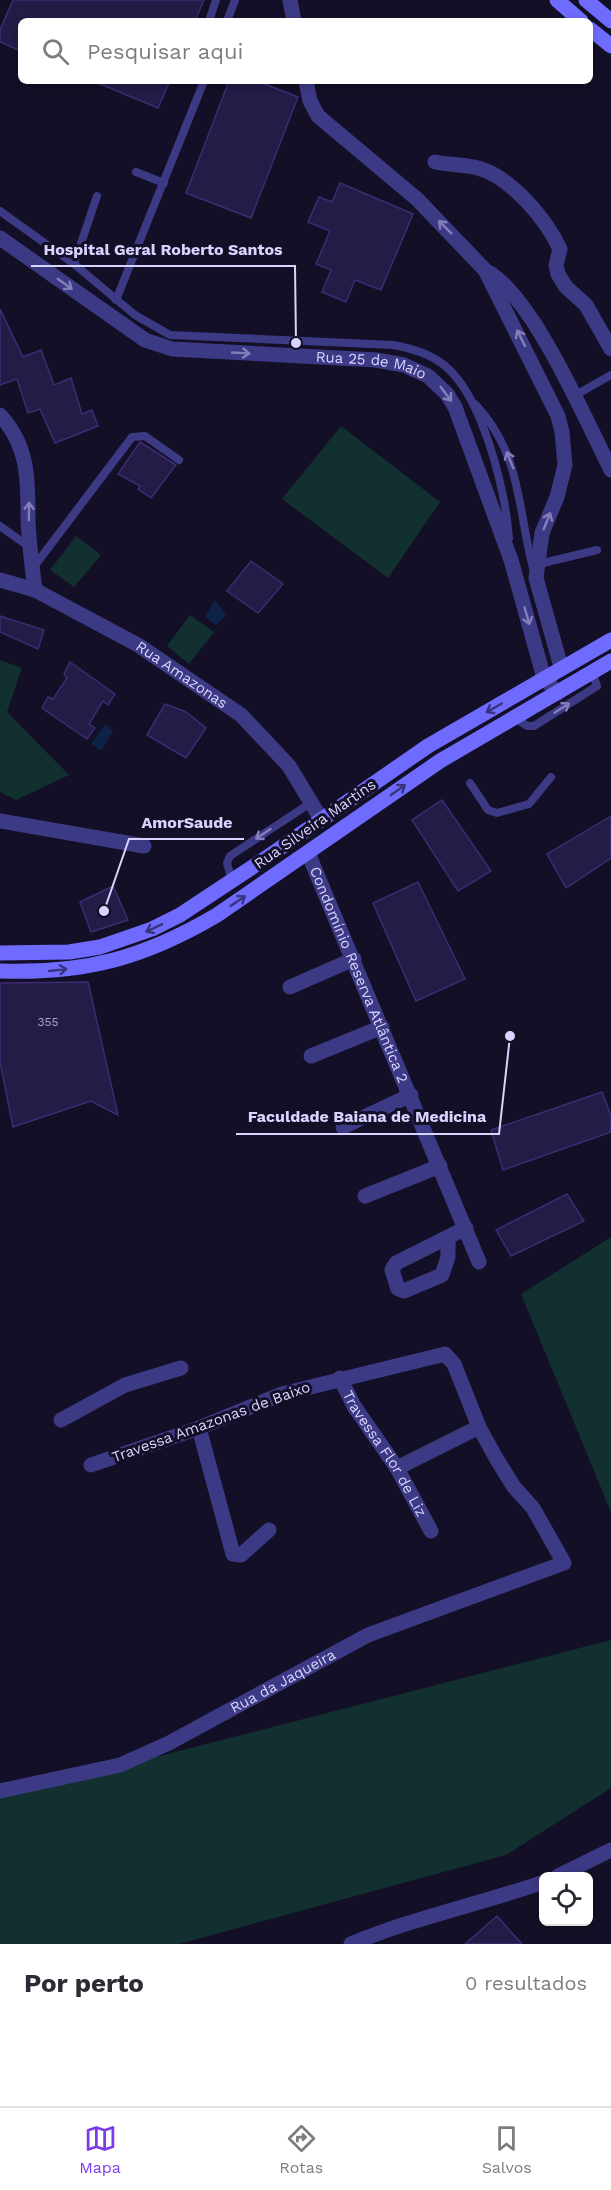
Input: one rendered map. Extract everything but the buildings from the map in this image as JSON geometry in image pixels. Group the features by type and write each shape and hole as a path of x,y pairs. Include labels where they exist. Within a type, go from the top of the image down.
{"main road":[{"path":"557,0 578,18"},
{"path":"586,0 611,21"},
{"path":"593,31 611,46"},
{"name":"Rua Silveira Martins","path":"0,953 69,952 126,939 180,915 428,746 611,640"},
{"name":"Rua Silveira Martins","path":"0,971 58,970 110,963 185,934 217,915 440,761 611,661"}],"street":[{"path":"290,0 293,18"},
{"path":"307,84 310,101 318,116 417,199 485,270 510,289 540,334 611,470"},
{"path":"435,162 478,168 516,190 537,211 561,249 556,265 558,274 566,287 586,305 610,343"},
{"name":"Rua 25 de Maio","path":"0,238 131,331 158,345 172,349 376,360 404,365 428,376 447,394 455,407 511,560 544,678 558,693"},
{"path":"485,270 525,347 562,432 565,465 557,497 542,533 538,576 561,667"},
{"path":"0,415 19,441 25,458 35,590"},
{"name":"Rua Amazonas","path":"0,580 35,590 138,645 241,715 289,766 321,819"},
{"path":"0,821 144,846"},
{"name":"Condomínio Reserva Atlântica 2","path":"308,853 479,1262"},
{"path":"290,987 354,959"},
{"path":"311,1056 382,1026"},
{"path":"343,1127 411,1095"},
{"path":"364,1196 440,1166"},
{"path":"448,1239 466,1228"},
{"name":"Travessa Amazonas de Baixo","path":"91,1465 199,1428 282,1394 340,1378 446,1354 454,1364 479,1427 514,1487 533,1508 564,1563"},
{"path":"61,1420 125,1385 181,1368"},
{"name":"Travessa Flor de Liz","path":"340,1378 365,1424 397,1468 431,1531"},
{"path":"397,1468 479,1427"},
{"path":"199,1428 233,1554 241,1555 269,1530"},
{"name":"Rua da Jaqueira","path":"0,1791 120,1765 169,1743 368,1635 564,1563"},
{"path":"566,1872 611,1850"},
{"path":"351,1944 395,1926 483,1903 539,1883"}],"lane":[{"path":"210,18 216,0"},
{"path":"228,18 235,0"},
{"path":"117,300 203,84"},
{"path":"136,172 164,183"},
{"path":"74,264 97,196"},
{"path":"0,211 74,264 150,326 170,335 380,344 405,347 443,364 454,374 472,401 489,418 513,466 538,576"},
{"path":"574,396 611,375"},
{"path":"472,401 496,471 508,530 511,560"},
{"path":"32,569 132,436 145,436 179,460"},
{"path":"0,526 31,548"},
{"path":"520,593 538,576 597,550"},
{"path":"514,717 527,726 534,726 597,686 592,672"},
{"path":"470,783 488,810 497,813 529,804 551,777"},
{"path":"232,881 226,862 230,856 312,802"}],"green space":[{"path":"341,426 440,502 388,578 282,499"},
{"path":"76,536 101,555 74,587 50,570"},
{"path":"190,615 214,632 189,664 167,646"},
{"path":"0,660 22,668 7,712 69,775 16,800 0,792"},
{"path":"611,1237 611,1512 521,1294"},
{"path":"611,1640 611,1788 506,1855 179,1944 0,1944 0,1797"}],"water":[{"path":"215,600 226,615 216,625 205,617"},
{"path":"105,724 113,731 101,751 91,744"}],"place":[{"name":"Hospital Geral Roberto Santos","path":"296,343"},
{"name":"AmorSaude","path":"104,911"},
{"name":"Faculdade Baiana de Medicina","path":"510,1036"}]}
